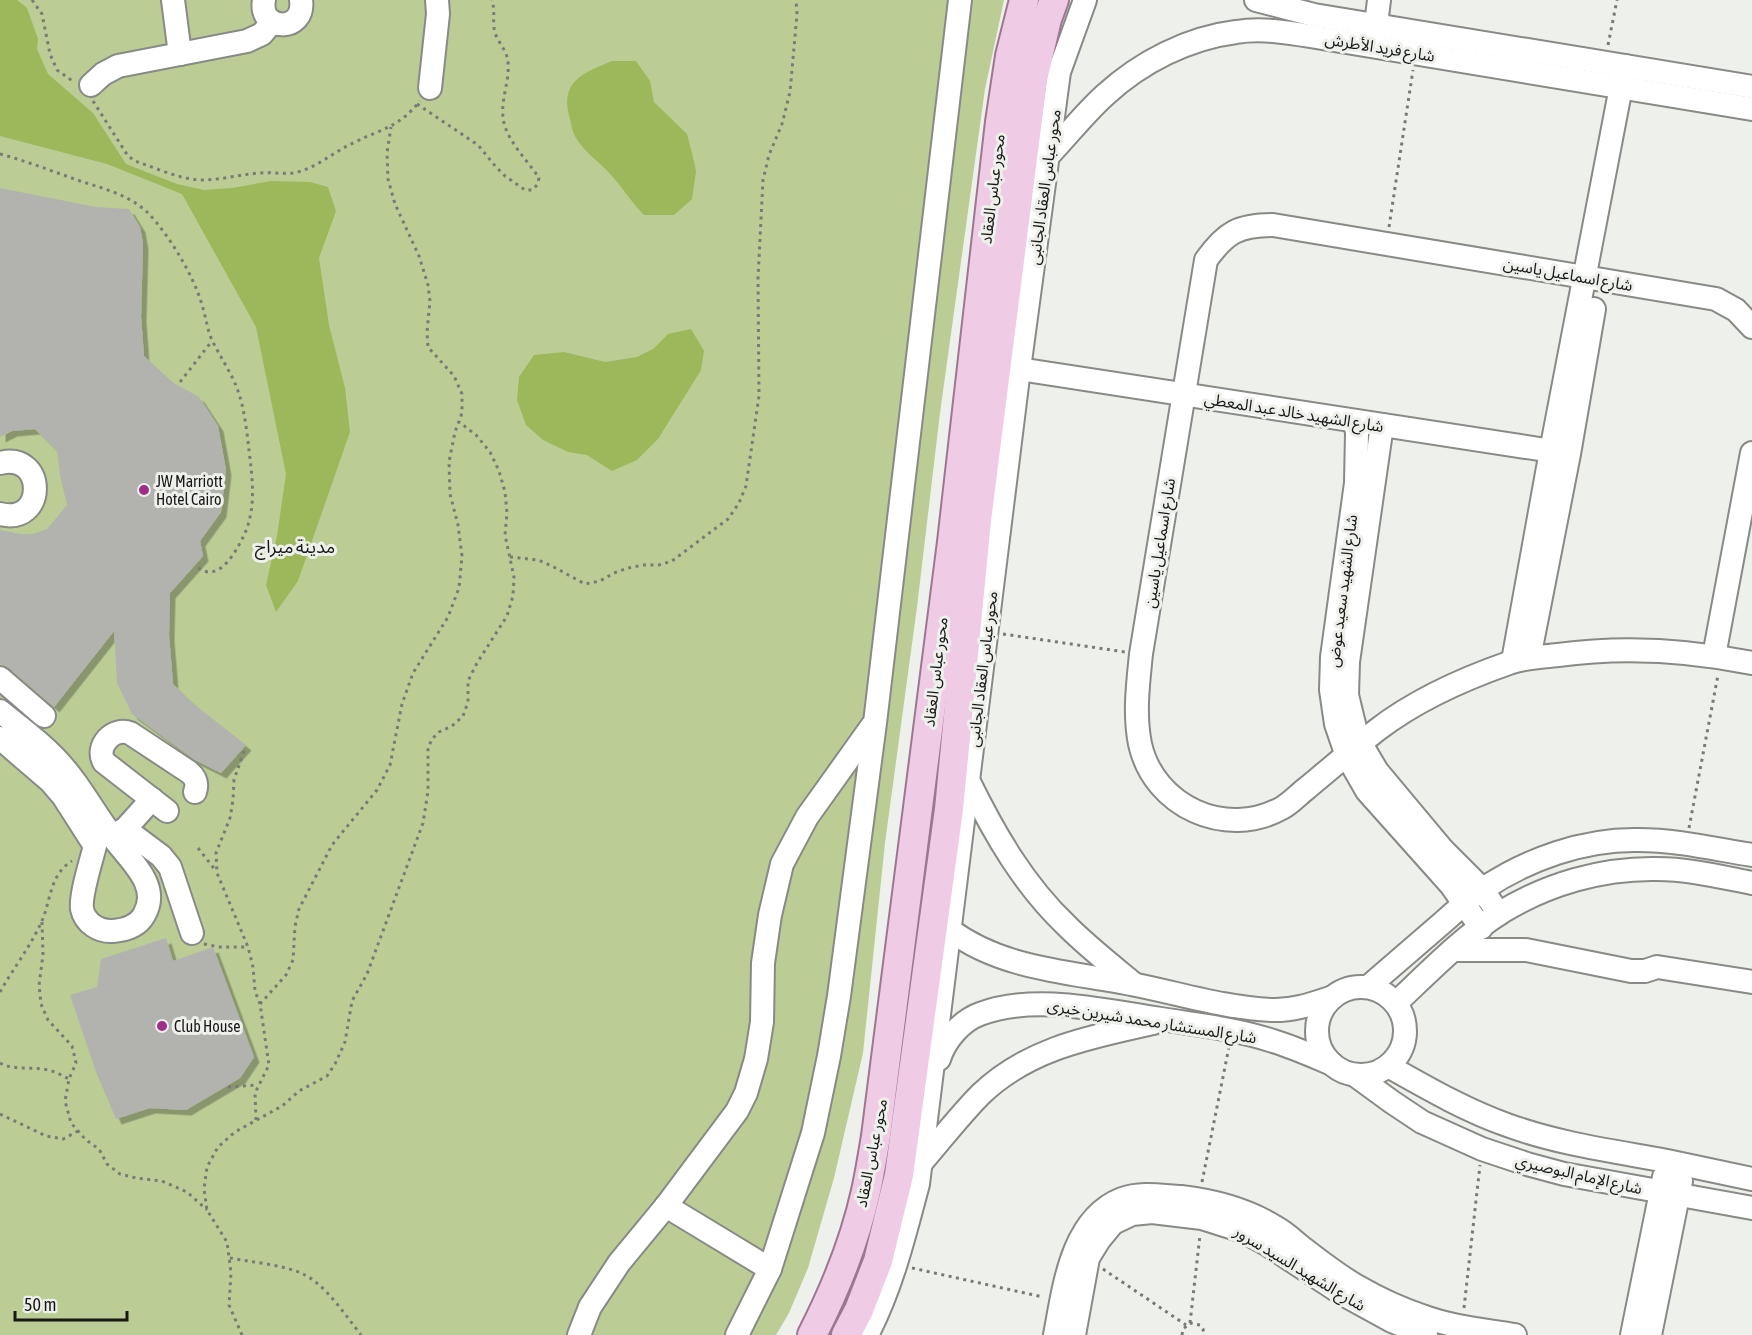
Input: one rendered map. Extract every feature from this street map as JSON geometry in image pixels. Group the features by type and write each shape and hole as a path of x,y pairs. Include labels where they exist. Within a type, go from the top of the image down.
{"main road":[{"name":"محور عباس العقاد","path":"812,1335 830,1301 851,1244 866,1192 876,1136 963,546 1000,122 1012,47 1024,0"},
{"name":"محور عباس العقاد","path":"970,482 1020,274 1033,79 1047,19 1054,0"},
{"name":"محور عباس العقاد","path":"846,1335 859,1310 878,1261 923,1076 952,852 963,546"}],"street":[{"path":"173,0 180,54"},
{"path":"264,0 264,12 272,22 279,25 292,22 301,12 301,0"},
{"path":"424,96 438,14 437,0"},
{"path":"737,1335 770,1269 813,1133 829,1056 875,723 960,0"},
{"name":"محور عباس العقاد الجانبى","path":"867,1335 896,1265 918,1184 921,1163 923,1076 950,930 952,852 969,782 1019,369 1020,274 1048,156 1059,72 1085,0"},
{"name":"شارع فريد الأطرش","path":"1256,0 1312,25 1415,53 1752,87"},
{"path":"1376,25 1379,0"},
{"path":"86,89 118,66 247,42 262,34 272,22"},
{"name":"شارع فريد الأطرش","path":"1048,156 1105,95 1133,73 1165,54 1197,40 1238,32 1282,31 1312,25 1376,25 1625,74 1752,109"},
{"path":"1521,660 1592,277 1625,74"},
{"name":"شارع اسماعيل ياسين","path":"1752,327 1736,310 1716,299 1273,225 1253,225 1234,231 1218,243 1206,260 1141,654 1136,701 1141,746 1149,770 1164,791 1184,807 1208,817 1234,821 1259,817 1283,807 1402,713 1477,674 1521,660 1590,651 1652,650 1718,656 1752,663"},
{"name":"شارع الشهيد خالد عبد المعطي","path":"1019,369 1560,452"},
{"name":"شارع الشهيد سعيد عوض","path":"1355,421 1356,483 1332,657 1331,690 1336,724 1354,750 1377,771 1443,850 1457,862 1490,921"},
{"name":"شارع الشهيد سعيد عوض","path":"1354,750 1355,728 1347,696 1348,662 1382,425"},
{"path":"1718,656 1752,453"},
{"path":"0,463 16,462 27,468 34,479 36,492 31,505 21,513 8,516 0,514"},
{"path":"0,678 44,716"},
{"path":"0,711 50,752 65,768 110,837"},
{"path":"579,1335 590,1306 619,1263 666,1206 737,1111 746,1093 756,1059 762,1022 763,963 770,915 782,864 807,817 875,723"},
{"path":"110,837 159,805 104,762 101,757 102,746 112,734 124,731 130,733 189,772 196,781 195,792"},
{"path":"0,738 110,837 161,856 170,867 192,933"},
{"path":"969,782 988,822 1037,894 1066,926 1135,985"},
{"path":"1368,987 1474,896 1510,873 1540,859 1603,842 1636,840 1669,841 1752,855"},
{"path":"1396,1003 1453,950 1490,921 1529,897 1553,887 1613,872 1657,869 1683,870 1752,883"},
{"name":"شارع المستشار محمد شيرين خيرى","path":"950,930 983,950 1037,968 1246,1008 1297,1009 1333,997"},
{"path":"1453,950 1526,950 1631,971 1645,971 1657,967 1752,982"},
{"path":"1368,987 1388,995 1396,1003 1402,1013 1406,1036 1397,1057 1388,1066 1367,1075 1355,1075 1342,1071 1332,1064 1319,1043 1317,1030 1322,1012 1333,997 1344,990 1368,987"},
{"name":"شارع المستشار محمد شيرين خيرى","path":"923,1076 955,1031 978,1014 1006,1006 1035,1004 1086,1008 1232,1030 1274,1041 1332,1064"},
{"path":"921,1163 982,1094 1001,1077 1025,1061 1050,1049 1165,1020"},
{"name":"شارع الإمام البوصيري","path":"1388,1066 1442,1097 1474,1112 1540,1136 1574,1145 1752,1179"},
{"name":"شارع الإمام البوصيري","path":"1355,1075 1422,1122 1482,1149 1564,1174 1752,1208"},
{"path":"1650,1335 1676,1163"},
{"path":"1632,1335 1670,1193"},
{"name":"شارع الشهيد السيد سرور","path":"1055,1335 1073,1256 1084,1232 1100,1212 1123,1199 1151,1194 1200,1209"},
{"path":"666,1206 770,1269"},
{"name":"شارع الشهيد السيد سرور","path":"1074,1335 1088,1258 1113,1223 1132,1214 1232,1206 1277,1228 1330,1270 1422,1328 1462,1326 1515,1335"}],"path":[{"path":"32,0 42,14 50,54 57,70 86,89 128,156 135,161 199,180 263,172 295,173 318,164 328,155 342,148 391,127 406,117 424,96 478,145 505,176 525,190 532,190 539,178 504,125 502,107 508,61 494,28 495,16 492,0"},
{"path":"510,557 538,560 585,584 600,581 628,568 659,565 672,561 728,519 739,503 746,486 759,396 758,278 763,180 790,92 797,23 796,0"},
{"path":"1617,0 1625,74"},
{"path":"1386,244 1415,53"},
{"path":"260,1004 286,975 293,960 295,926 300,909 332,845 377,790 390,765 402,704 413,673 448,618 459,588 462,556 458,525 450,494 449,462 462,413 462,394 454,376 428,347 430,301 428,285 418,256 394,204 388,178 387,153 391,127"},
{"path":"0,154 128,197 147,212 170,240 188,271 202,304 212,340 229,369 240,397 251,471 252,508 245,533 232,556 212,573 203,572 196,566"},
{"path":"180,382 212,340"},
{"path":"207,1210 204,1190 207,1167 218,1147 235,1132 282,1107 299,1091 327,1076 335,1064 345,1042 352,1001 367,974 423,824 428,791 428,748 432,739 439,732 453,726 463,716 468,702 468,681 507,616 513,596 514,577 505,536 507,513 505,492 490,452 476,435 459,422"},
{"path":"987,632 1141,654"},
{"path":"1686,844 1718,656"},
{"path":"243,751 234,780 230,818 216,853 218,873 248,947 255,991 260,1004 269,1065 255,1093 256,1121"},
{"path":"0,992 42,922 53,882 67,864 110,837"},
{"path":"198,848 218,873"},
{"path":"42,922 43,955 39,986 41,1004 48,1020 72,1046 76,1063 69,1079 65,1101 71,1123 86,1140 99,1149 107,1164 120,1174 162,1181 187,1192 207,1210 227,1242 231,1273 229,1305 242,1335"},
{"path":"192,933 204,944 220,947 248,947"},
{"path":"1190,1323 1200,1209 1232,1030"},
{"path":"0,1063 7,1067 57,1072 69,1079"},
{"path":"228,1087 258,1084"},
{"path":"0,1114 46,1136 63,1139 78,1131"},
{"path":"1462,1326 1482,1149"},
{"path":"230,1257 304,1274 325,1291 361,1335"},
{"path":"1088,1258 1186,1325"},
{"path":"896,1265 1061,1301"},
{"path":"1177,1335 1182,1334 1186,1325 1190,1323 1200,1325 1204,1335"}],"shaded area":[{"path":"0,0 1004,0 985,89 940,413 885,843 863,1053 834,1178 808,1268 789,1313 776,1335 0,1335"},
{"path":"0,0 17,0 27,8 38,39 37,49 48,74 93,113 126,164 177,184 204,190 271,181 310,182 328,187 336,211 319,258 329,325 345,388 350,432 298,581 276,612 266,585 277,536 286,474 256,327 182,194 107,164 0,136"},
{"path":"612,61 636,61 650,81 654,102 687,134 696,171 692,199 674,215 644,215 576,138 569,115 568,93 577,79"},
{"path":"691,329 704,351 701,370 658,439 637,460 612,471 587,455 568,452 543,440 526,425 517,400 519,377 534,355 564,352 605,362 637,357 653,349 668,334"}],"building":[{"name":"JW Marriott Hotel Cairo","path":"0,188 96,207 129,209 140,227 143,244 141,317 144,356 172,382 199,397 218,426 226,470 221,512 200,541 203,556 170,593 169,635 173,684 195,705 246,745 221,773 195,760 132,714 117,683 114,631 54,707 9,668 0,664 0,530 33,534 47,529 67,505 57,451 35,429 12,431 0,437"},
{"name":"Club House","path":"166,938 173,961 213,947 254,1057 240,1078 186,1110 150,1108 116,1119 96,1072 70,995 97,987 101,959"}],"place":[{"name":"JW Marriott Hotel Cairo","path":"144,490"},
{"name":"Club House","path":"162,1026"}],"district":[{"name":"مدينة ميراج","path":"295,546"}]}
